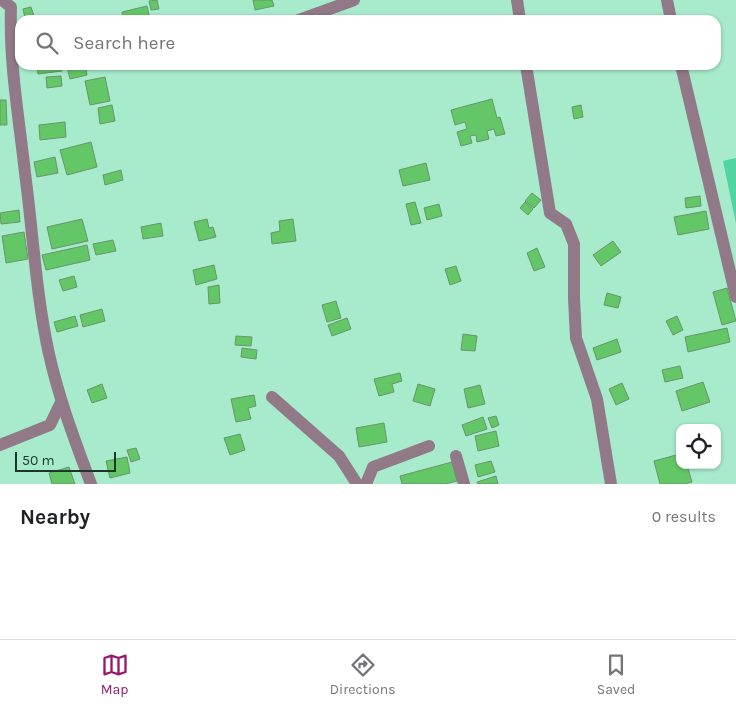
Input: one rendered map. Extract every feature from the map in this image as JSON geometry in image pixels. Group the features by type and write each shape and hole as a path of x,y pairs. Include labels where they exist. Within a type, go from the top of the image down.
{"street":[{"path":"313,15 354,0"},
{"path":"517,0 519,15"},
{"path":"667,0 670,15"},
{"path":"5,1 11,7 15,34"},
{"path":"18,70 39,298 61,402 91,484"},
{"path":"527,70 550,213 566,224 574,244 576,338 597,399 611,484"},
{"path":"683,70 736,297"},
{"path":"272,397 339,456 358,484"},
{"path":"0,445 50,426 61,402"},
{"path":"366,484 373,467 429,446"},
{"path":"456,456 464,484"}],"green space":[{"path":"736,158 736,224 723,161"}],"building":[{"path":"157,0 159,9 151,10 149,1"},
{"path":"253,0 272,0 274,6 255,10"},
{"path":"147,6 149,15 123,15 122,12"},
{"path":"31,7 34,15 24,15 23,9"},
{"path":"38,70 62,71 38,74"},
{"path":"68,70 86,70 87,75 70,79"},
{"path":"61,76 62,86 47,88 46,77"},
{"path":"105,77 110,101 90,105 85,81"},
{"path":"492,99 497,118 500,117 505,134 496,136 494,129 487,131 489,139 477,142 476,135 470,136 472,143 461,146 457,132 467,129 465,122 455,125 451,110"},
{"path":"0,100 6,100 7,125 0,125"},
{"path":"112,105 115,121 100,124 98,108"},
{"path":"581,105 583,117 574,119 572,107"},
{"path":"65,122 66,137 40,140 39,125"},
{"path":"91,142 97,167 67,175 60,150"},
{"path":"55,157 58,173 37,177 34,162"},
{"path":"426,163 430,180 403,186 399,170"},
{"path":"121,170 123,180 105,185 103,175"},
{"path":"532,193 541,200 534,208 525,201"},
{"path":"700,196 701,206 686,208 685,198"},
{"path":"415,202 421,223 411,225 406,204"},
{"path":"525,202 533,209 528,215 520,208"},
{"path":"439,204 442,216 427,220 424,208"},
{"path":"19,210 20,222 1,224 0,213"},
{"path":"706,211 709,229 678,235 674,217"},
{"path":"82,219 88,241 52,249 47,227"},
{"path":"207,219 209,228 213,227 216,237 199,241 194,222"},
{"path":"293,219 296,241 272,244 271,233 280,231 279,221"},
{"path":"161,223 163,236 143,239 141,227"},
{"path":"24,232 28,259 6,263 2,236"},
{"path":"113,240 116,251 96,255 93,244"},
{"path":"613,241 621,252 601,266 593,255"},
{"path":"87,245 90,260 46,270 42,255"},
{"path":"537,248 545,267 534,271 527,253"},
{"path":"214,265 217,279 196,285 193,270"},
{"path":"456,266 461,281 450,285 445,269"},
{"path":"74,276 77,287 63,291 59,280"},
{"path":"219,285 220,303 209,304 208,287"},
{"path":"727,288 736,321 722,325 713,292"},
{"path":"607,293 621,297 618,308 604,305"},
{"path":"336,301 341,318 327,322 322,305"},
{"path":"102,309 105,321 83,327 80,315"},
{"path":"75,316 78,326 57,332 54,322"},
{"path":"677,316 683,330 673,335 666,321"},
{"path":"347,318 351,329 332,336 328,325"},
{"path":"727,328 730,342 688,352 685,337"},
{"path":"463,334 477,336 475,351 461,350"},
{"path":"236,336 252,337 251,346 235,345"},
{"path":"617,339 621,352 597,360 593,348"},
{"path":"242,348 257,350 256,359 241,357"},
{"path":"680,366 683,378 665,382 662,370"},
{"path":"400,373 402,381 392,384 394,392 379,396 374,379"},
{"path":"703,382 710,402 682,411 676,391"},
{"path":"622,383 629,399 616,405 609,389"},
{"path":"102,384 107,398 92,403 87,390"},
{"path":"418,384 435,389 430,406 413,401"},
{"path":"480,385 485,404 468,408 464,389"},
{"path":"254,395 256,406 248,408 251,419 236,422 231,399"},
{"path":"496,416 499,425 492,428 488,418"},
{"path":"483,417 487,429 466,436 462,425"},
{"path":"384,423 387,442 359,447 356,428"},
{"path":"496,431 499,446 478,451 475,436"},
{"path":"240,434 245,450 230,455 224,438"},
{"path":"136,448 140,459 131,462 127,450"},
{"path":"676,455 676,469 688,469 692,482 685,484 660,484 654,461"},
{"path":"127,457 130,473 110,478 106,461"},
{"path":"491,461 495,472 478,477 475,465"},
{"path":"452,462 457,481 445,484 402,484 400,476"},
{"path":"69,467 75,484 52,484 49,473"},
{"path":"496,476 498,484 478,484 477,482"}]}
